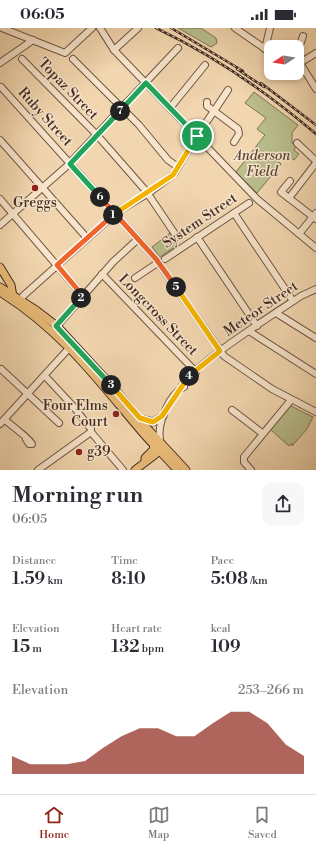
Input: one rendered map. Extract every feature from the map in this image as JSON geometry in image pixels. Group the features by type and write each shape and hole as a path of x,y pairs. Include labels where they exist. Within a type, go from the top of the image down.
{"main road":[{"path":"0,267 11,285 12,294"},
{"path":"0,287 12,294 19,302 72,346 140,418 158,441 177,470"},
{"path":"0,292 19,302 56,326 101,382 186,470"},
{"path":"140,418 153,422 162,416"},
{"path":"135,470 145,461 145,458 158,441"}],"street":[{"path":"2,28 68,52 92,28"},
{"path":"100,28 114,50 257,199 316,248"},
{"path":"114,50 138,28"},
{"path":"235,28 264,48"},
{"path":"267,40 270,28"},
{"path":"302,40 303,36"},
{"path":"0,63 33,40"},
{"path":"0,225 70,164 178,48"},
{"path":"316,52 300,63 314,80 316,89"},
{"name":"Topaz Street","path":"22,59 148,193 177,238"},
{"path":"73,59 144,130 167,159 178,167"},
{"path":"170,108 205,65"},
{"name":"Ruby Street","path":"1,87 138,239 162,261 226,358 244,372 290,400 316,412"},
{"path":"19,302 57,265 115,214 173,175 228,90"},
{"path":"207,102 207,106 238,129 239,134 234,142"},
{"path":"0,140 87,238"},
{"path":"289,198 316,162 297,144"},
{"path":"290,180 281,192 315,216 299,234"},
{"path":"0,199 83,296"},
{"name":"System Street","path":"135,278 248,203"},
{"path":"234,213 293,301"},
{"path":"197,237 257,326"},
{"path":"56,326 102,274 138,239"},
{"name":"Longcross Street","path":"102,274 196,372"},
{"name":"Meteor Street","path":"162,416 181,388 196,375 196,372 220,351 293,301 316,289"},
{"path":"276,313 316,338"},
{"path":"249,331 316,374"},
{"path":"26,439 2,422 72,346"},
{"path":"1,369 60,423"},
{"path":"44,376 78,412 91,429 91,432 123,470"},
{"path":"250,470 244,461 244,457 290,400"},
{"path":"232,410 262,433"},
{"path":"158,441 162,416"},
{"path":"38,470 91,432"}],"green space":[{"path":"178,28 201,28 216,38 217,43 211,47"},
{"name":"Anderson Field","path":"254,92 298,125 292,133 292,143 296,146 294,150 299,154 294,160 284,152 277,160 281,164 257,193 236,172 265,135 257,129 266,118 245,103"},
{"path":"170,233 178,245 160,257 152,247"},
{"path":"291,406 313,417 307,429 292,446 292,443 289,446 270,429"}],"railway":[{"path":"156,28 198,50 239,76 279,104 316,134"},
{"path":"171,28 243,71"},
{"path":"237,69 264,87"},
{"path":"261,83 316,125"}],"place":[{"name":"Greggs","path":"35,188"},
{"name":"Four Elms Court","path":"116,414"},
{"name":"g39","path":"79,452"}],"route":[{"path":"197,136 146,83 70,164 115,214 156,259 220,351 196,372 192,373 182,384 181,388 162,416 151,422 140,418 91,362 56,326 83,296 57,265 113,215 115,214 117,212 150,192 173,175 197,136"}]}
